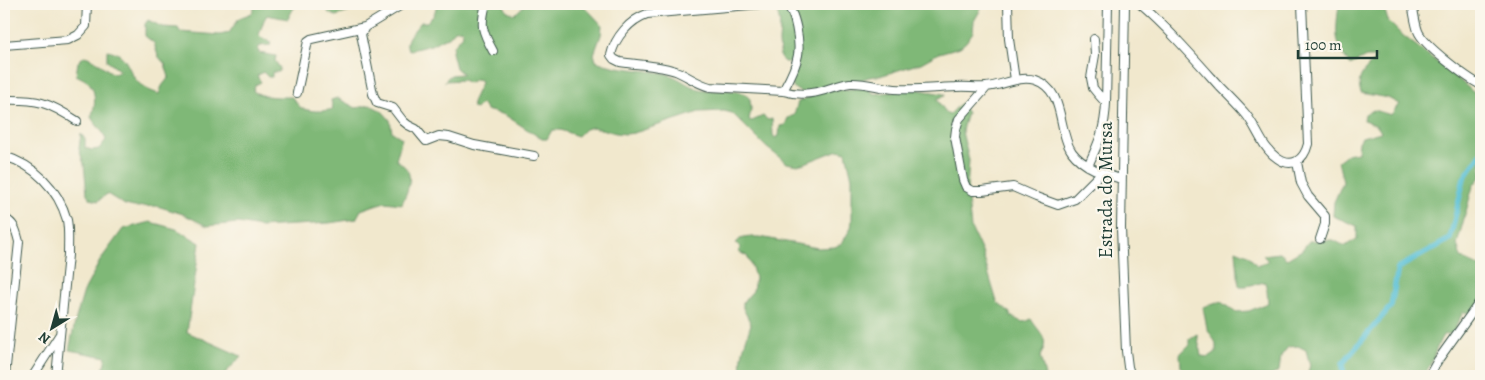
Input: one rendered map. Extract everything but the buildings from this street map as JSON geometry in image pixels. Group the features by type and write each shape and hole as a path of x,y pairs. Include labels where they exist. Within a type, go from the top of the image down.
{"street":[{"path":"4,45 68,40 78,35 86,26 87,4"},
{"path":"297,93 308,41 365,27 403,4"},
{"path":"486,4 483,15 483,28 493,50"},
{"path":"761,4 647,14 637,18 618,39 613,46 611,55 620,62 665,68 678,72 701,85 710,87 795,94 816,93 850,83 899,89 987,87 1015,80 1034,80 1047,88 1058,105 1068,145 1072,152 1088,166 1121,179"},
{"path":"783,92 799,54 793,14 790,7 785,4"},
{"path":"1008,4 1009,39 1015,80"},
{"path":"1088,166 1101,136 1105,120 1108,4"},
{"name":"Estrada do Mursa","path":"1124,4 1121,228 1126,351 1131,376"},
{"path":"1140,4 1163,25 1245,112 1267,149 1278,160 1290,163 1297,162 1306,153 1308,144 1302,4"},
{"path":"1412,4 1418,32 1426,44 1481,85"},
{"path":"365,27 360,34 375,100 380,105 393,108 403,121 408,126 416,129 426,141 439,136 448,137 474,145 534,156"},
{"path":"1094,39 1093,88 1096,94 1106,103"},
{"path":"987,87 959,119 956,129 955,137 962,180 966,187 982,191 1013,187 1058,204 1075,199 1101,172"},
{"path":"4,100 28,99 41,102 58,109 77,121"},
{"path":"4,156 17,160 34,171 46,182 61,204 67,220 68,255 56,376"},
{"path":"1297,162 1301,184 1308,196 1325,216 1325,224 1320,239"},
{"path":"4,218 16,228 19,242 5,376"},
{"path":"1428,376 1481,300"},
{"path":"33,376 61,332"}],"green space":[{"path":"256,4 299,4 293,9 288,19 267,15 264,20 259,35 270,42 271,45 260,46 258,49 259,53 276,56 275,61 280,68 279,72 272,72 272,77 268,77 263,72 257,76 261,82 255,85 253,91 267,96 292,97 300,107 311,111 333,109 331,100 337,98 356,108 370,105 382,111 390,120 392,132 402,138 396,160 407,169 409,185 402,204 385,202 375,205 361,210 356,219 329,223 260,227 238,223 207,226 183,214 157,206 134,207 125,205 107,194 98,201 91,199 87,194 84,164 79,149 81,134 85,139 85,148 92,150 99,149 106,140 104,134 91,117 94,109 94,92 89,83 76,75 78,62 84,56 88,57 114,74 120,71 107,61 107,50 115,52 124,59 132,74 141,85 159,94 169,77 165,64 158,56 154,43 145,36 145,24 148,20 162,27 178,28 180,32 220,35 229,33 239,18 252,13"},
{"path":"324,4 352,4 349,12 336,16 329,13"},
{"path":"437,4 503,4 507,11 515,14 526,4 584,6 602,25 601,35 594,54 596,61 613,66 667,74 699,89 740,92 750,99 749,120 752,121 763,116 768,120 772,119 773,135 775,138 779,136 780,126 785,125 788,118 794,115 798,102 815,94 798,91 790,82 794,64 792,62 784,62 780,58 780,25 778,14 775,10 765,5 691,11 668,8 653,10 647,7 646,4 982,4 974,21 973,32 960,47 939,53 921,63 883,75 869,77 831,91 861,88 875,94 900,91 911,84 920,90 944,94 945,96 937,100 948,115 965,102 963,107 967,113 962,132 969,160 967,191 971,228 982,252 997,302 1010,313 1010,316 1018,320 1025,322 1031,319 1043,336 1044,345 1040,356 1045,376 743,376 741,363 751,324 743,308 743,302 753,291 755,278 747,256 739,252 740,247 736,243 740,239 760,237 818,248 835,247 842,243 851,228 852,220 852,178 846,152 838,150 797,165 787,163 766,147 732,113 724,111 699,112 634,133 616,133 593,127 585,129 578,136 560,130 552,130 547,139 542,139 505,115 486,110 482,103 476,109 473,108 472,102 481,83 480,80 476,79 468,83 463,80 444,81 451,75 463,74 456,68 452,52 453,46 463,35 462,29 455,30 449,37 431,45 408,49 407,42 410,35 421,22 427,22 434,15"},
{"path":"1339,4 1383,4 1388,21 1401,34 1481,99 1481,176 1473,186 1457,244 1461,258 1481,267 1481,314 1463,312 1453,333 1443,335 1423,376 1307,376 1310,365 1306,350 1298,346 1288,347 1281,356 1279,371 1271,376 1184,376 1180,354 1189,345 1189,339 1197,334 1201,356 1209,357 1216,352 1216,343 1207,328 1203,307 1221,302 1235,312 1249,311 1268,303 1265,282 1239,286 1236,250 1248,255 1257,266 1268,261 1263,255 1280,253 1287,259 1302,250 1309,241 1333,240 1345,246 1357,239 1357,226 1333,216 1334,202 1343,182 1338,161 1347,154 1358,152 1359,142 1362,137 1381,132 1377,126 1364,120 1365,114 1374,110 1391,115 1399,104 1388,98 1361,93 1360,78 1376,57 1366,57 1350,65 1338,43 1337,22"},
{"path":"150,222 176,229 200,243 187,332 241,356 223,376 102,376 106,357 69,350 84,291 101,259 123,229"}],"waterway":[{"path":"1343,376 1343,363 1391,306 1398,268 1450,239 1464,178 1481,154"}]}
